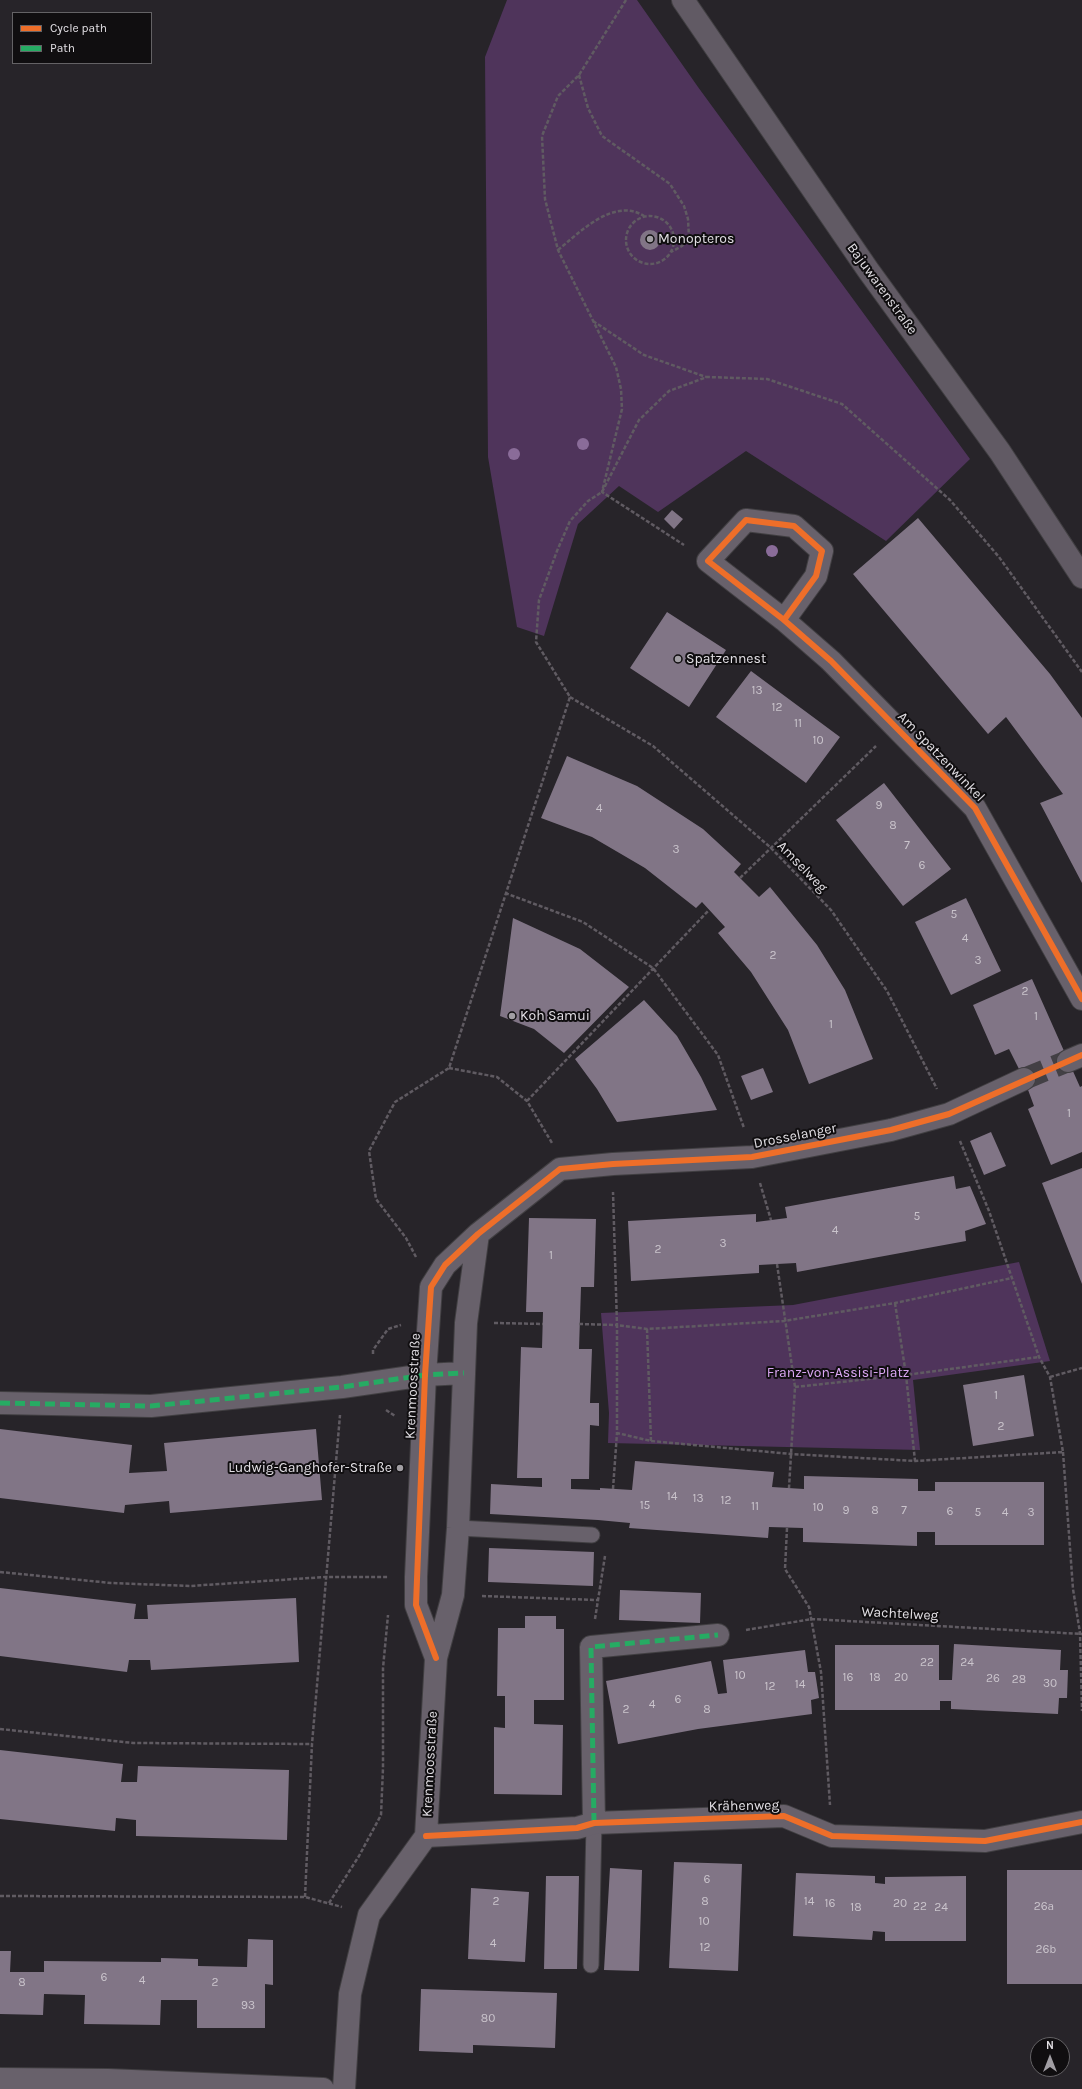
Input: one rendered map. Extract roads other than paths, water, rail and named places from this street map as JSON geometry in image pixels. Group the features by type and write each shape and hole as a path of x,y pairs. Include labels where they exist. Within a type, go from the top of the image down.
{"main road":[{"name":"Bajuwarenstraße","path":"683,0 868,270 1000,452 1082,576"}],"street":[{"name":"Am Spatzenwinkel","path":"784,620 816,576 822,551 794,526 746,520 708,561 784,620 831,661 976,808 1082,999"},
{"name":"Drosselanger","path":"560,1169 613,1164 752,1157 891,1130 949,1114 1024,1079"},
{"name":"Krenmoosstraße","path":"436,1658 416,1605 424,1375 431,1287 445,1265 478,1234 560,1169"},
{"name":"Krenmoosstraße","path":"344,2089 350,1994 369,1915 426,1836 436,1658 453,1596 458,1528 466,1323 478,1234"},
{"path":"0,1403 151,1406 342,1387 424,1375 464,1373"},
{"path":"594,1823 591,1647 718,1635"},
{"name":"Krähenweg","path":"426,1836 577,1828 594,1823 784,1816 832,1836 985,1841 1082,1822"},
{"path":"0,2079 108,2080 323,2089"}],"lane":[{"path":"458,1528 592,1535"},
{"path":"591,1965 594,1823"}],"tunnel":[{"path":"1024,1079 1068,1061"}],"place":[{"name":"Monopteros","path":"650,239"},
{"name":"Spatzennest","path":"678,659"},
{"name":"Koh Samui","path":"512,1016"},
{"name":"Ludwig-Ganghofer-Straße","path":"400,1468"}],"park label":[{"name":"Franz-von-Assisi-Platz","path":"838,1373"}]}
